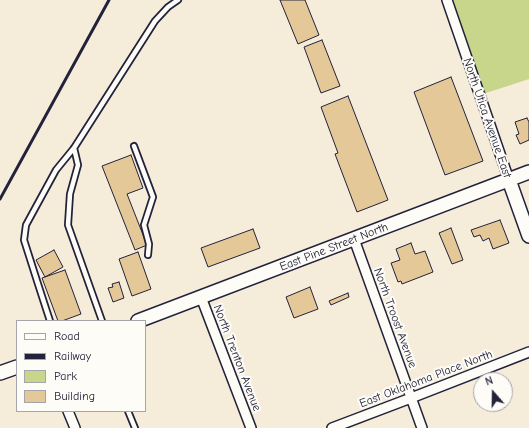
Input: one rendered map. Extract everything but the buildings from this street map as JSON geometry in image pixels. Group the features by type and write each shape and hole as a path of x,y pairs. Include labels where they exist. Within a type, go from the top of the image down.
{"main road":[{"name":"East Pine Street North","path":"141,320 529,172"},
{"name":"North Utica Avenue East","path":"509,180 529,236"},
{"path":"0,373 16,367"}],"street":[{"name":"North Utica Avenue East","path":"447,0 509,180"},
{"name":"North Troost Avenue","path":"354,239 422,428"},
{"name":"North Trenton Avenue","path":"201,297 250,428"},
{"name":"East Oklahoma Place North","path":"332,428 529,352"},
{"path":"68,412 74,428"}],"lane":[{"path":"50,320 24,240 26,226 56,170 74,148 155,21 168,7 178,0"},
{"path":"134,146 153,197 144,226 149,244 148,255"},
{"path":"74,148 78,165 70,194 68,225 102,320"},
{"path":"128,412 135,428"}],"green space":[{"path":"446,0 529,0 529,79 480,95"}],"railway":[{"path":"0,199 109,0"}]}
